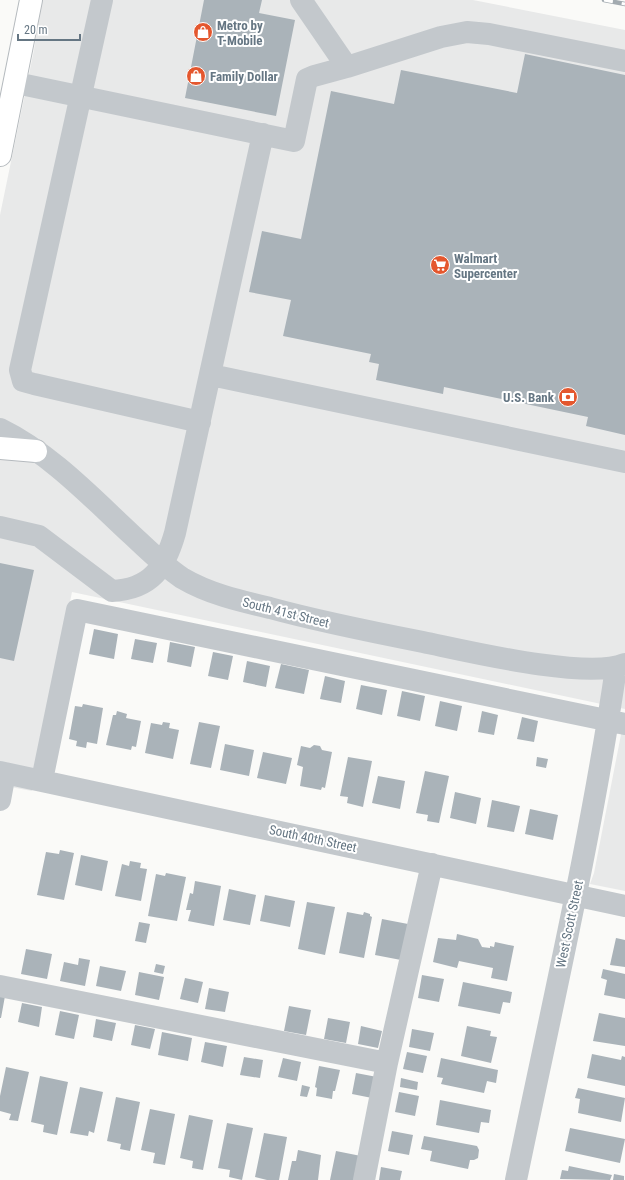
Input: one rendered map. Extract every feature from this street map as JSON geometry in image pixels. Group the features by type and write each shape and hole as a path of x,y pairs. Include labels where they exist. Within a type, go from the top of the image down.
{"main road":[{"path":"0,155 32,0"},
{"path":"0,448 36,451"}],"street":[{"path":"102,0 20,370 23,381 200,422"},
{"path":"301,0 347,68"},
{"path":"16,83 294,141 307,79 347,68 441,37 467,32 489,34 625,61"},
{"path":"0,527 39,536 112,591 125,590 143,584 156,574 163,564 175,533 263,134"},
{"path":"211,374 625,462"},
{"name":"South 41st Street","path":"0,429 36,451 62,470 163,564 184,579 215,593 324,622 504,658 590,668 620,666"},
{"path":"42,780 77,610 617,722"},
{"name":"West Scott Street","path":"516,1180 575,894 617,722 620,666"},
{"path":"0,800 3,773"},
{"name":"South 40th Street","path":"3,773 42,780 625,906"},
{"path":"364,1180 432,864"},
{"path":"0,986 388,1063"}],"shaded area":[{"path":"42,0 473,0 625,30 625,709 72,592 32,791 0,785 0,215 34,50"},
{"path":"625,714 625,891 590,884 594,873"}],"building":[{"path":"204,0 262,0 259,13 295,20 276,116 185,98"},
{"name":"Walmart Supercenter","path":"525,54 625,75 625,435 586,426 588,417 444,387 443,394 376,380 379,364 369,362 371,354 283,336 291,300 249,292 262,231 301,239 331,91 394,104 401,70 517,93"},
{"path":"0,563 34,570 14,661 0,658"},
{"path":"94,629 118,634 114,659 89,654"},
{"path":"135,639 157,643 153,663 131,659"},
{"path":"170,642 195,647 191,667 167,662"},
{"path":"213,652 233,656 228,680 208,676"},
{"path":"247,661 270,666 266,687 243,682"},
{"path":"281,664 309,670 304,694 275,688"},
{"path":"325,676 345,681 341,703 320,699"},
{"path":"361,685 387,690 382,715 356,709"},
{"path":"402,691 425,696 420,721 397,716"},
{"path":"440,701 462,706 457,731 435,726"},
{"path":"83,704 103,708 97,744 87,742 86,748 76,746 77,741 69,739 75,706 82,707"},
{"path":"117,711 127,714 126,718 141,721 136,747 132,746 131,750 106,745 113,715 116,715"},
{"path":"482,711 498,715 494,735 478,732"},
{"path":"522,717 538,721 534,742 517,739"},
{"path":"163,722 170,723 169,728 179,730 173,759 145,753 151,723 162,725"},
{"path":"199,722 220,726 211,768 190,764"},
{"path":"225,744 254,750 249,776 220,770"},
{"path":"314,745 320,746 322,750 332,752 325,788 322,787 321,790 300,786 303,767 297,765 301,746 310,748"},
{"path":"263,752 292,758 286,784 257,778"},
{"path":"348,757 372,761 363,807 347,803 348,797 340,796"},
{"path":"537,757 548,759 546,768 536,766"},
{"path":"425,771 449,776 439,823 427,821 428,815 416,813"},
{"path":"378,776 405,781 400,809 372,803"},
{"path":"455,792 481,798 476,824 450,818"},
{"path":"492,800 520,806 514,832 487,827"},
{"path":"530,809 558,815 553,840 525,834"},
{"path":"60,850 74,853 64,900 37,895 46,852 59,854"},
{"path":"81,855 108,861 102,891 75,885"},
{"path":"130,861 141,863 140,868 147,869 141,901 115,896 122,864 129,866"},
{"path":"166,873 186,877 177,921 148,916 156,874 165,876"},
{"path":"195,881 221,886 214,926 188,921 191,910 186,910 190,893 193,894"},
{"path":"229,889 256,895 250,925 223,920"},
{"path":"265,895 295,901 290,927 260,921"},
{"path":"307,902 335,907 325,955 298,949"},
{"path":"347,912 363,915 364,912 370,914 372,917 364,958 339,953"},
{"path":"382,919 408,924 401,960 375,955"},
{"path":"139,922 150,924 146,943 135,941"},
{"path":"457,934 478,939 482,947 494,947 495,942 514,946 507,981 491,978 493,968 459,961 457,968 433,962 438,938 456,940"},
{"path":"616,938 625,940 625,967 610,965"},
{"path":"26,949 52,954 47,979 21,974"},
{"path":"79,958 90,960 85,986 60,981 64,962 78,965"},
{"path":"156,964 165,966 163,974 154,972"},
{"path":"100,966 126,971 121,991 96,986"},
{"path":"603,969 625,974 625,999 604,995 607,980 601,978"},
{"path":"139,972 164,977 159,1000 135,995"},
{"path":"422,975 444,979 439,1002 418,998"},
{"path":"185,978 203,982 198,1003 180,999"},
{"path":"463,982 512,992 510,1003 503,1002 500,1014 458,1006"},
{"path":"209,988 229,992 225,1012 205,1009"},
{"path":"0,995 5,996 1,1018 0,1018"},
{"path":"22,1003 42,1007 39,1027 18,1022"},
{"path":"289,1006 311,1010 306,1035 284,1031"},
{"path":"60,1011 79,1015 74,1039 55,1035"},
{"path":"599,1013 625,1018 625,1046 593,1041"},
{"path":"328,1018 350,1022 346,1043 324,1039"},
{"path":"96,1019 116,1023 112,1041 93,1037"},
{"path":"135,1025 155,1029 150,1049 131,1045"},
{"path":"361,1026 382,1031 378,1048 358,1044"},
{"path":"467,1026 491,1031 490,1036 497,1037 491,1063 461,1056"},
{"path":"412,1029 434,1033 430,1051 409,1047"},
{"path":"162,1032 192,1038 188,1061 158,1055"},
{"path":"205,1042 227,1046 223,1067 201,1062"},
{"path":"407,1052 427,1056 423,1073 403,1069"},
{"path":"592,1054 621,1060 622,1056 625,1057 625,1086 587,1078"},
{"path":"244,1057 263,1060 260,1078 240,1075"},
{"path":"283,1058 301,1062 297,1081 278,1077"},
{"path":"441,1058 498,1070 496,1083 487,1081 484,1093 441,1084 443,1078 437,1077"},
{"path":"319,1066 340,1070 332,1099 316,1096 317,1088 315,1087"},
{"path":"6,1067 29,1072 18,1121 9,1120 11,1114 0,1111 0,1096"},
{"path":"356,1073 377,1077 372,1098 352,1094"},
{"path":"40,1076 68,1082 57,1135 43,1132 44,1125 31,1122"},
{"path":"401,1078 418,1082 417,1090 400,1087"},
{"path":"302,1085 310,1087 307,1097 300,1096"},
{"path":"80,1087 103,1092 94,1133 89,1131 88,1136 70,1133"},
{"path":"578,1088 625,1098 621,1122 578,1113 580,1099 575,1098"},
{"path":"399,1092 419,1096 415,1116 395,1112"},
{"path":"116,1097 140,1102 130,1151 120,1149 121,1144 107,1141"},
{"path":"440,1100 491,1110 489,1123 481,1122 479,1133 436,1125"},
{"path":"150,1109 175,1114 165,1165 153,1163 155,1153 141,1150"},
{"path":"189,1115 213,1120 203,1170 192,1168 193,1161 180,1158"},
{"path":"227,1123 253,1128 242,1180 229,1177 230,1170 218,1168"},
{"path":"570,1128 625,1139 620,1163 565,1151"},
{"path":"392,1131 413,1135 409,1155 388,1151"},
{"path":"264,1133 287,1137 279,1180 267,1180 255,1177"},
{"path":"424,1136 477,1146 479,1150 478,1158 470,1160 468,1169 430,1161 432,1151 421,1149"},
{"path":"298,1150 321,1155 318,1180 288,1180 292,1161 296,1161"},
{"path":"336,1151 361,1156 356,1180 330,1180"},
{"path":"569,1166 612,1175 610,1180 560,1179 562,1170 568,1171"},
{"path":"381,1167 402,1171 400,1180 379,1180"},
{"path":"614,1174 624,1176 624,1180 613,1180"}],"railway":[{"path":"604,0 625,4"}],"place":[{"name":"Metro by T-Mobile","path":"203,32"},
{"name":"Family Dollar","path":"196,76"},
{"name":"Walmart Supercenter","path":"440,265"},
{"name":"U.S. Bank","path":"568,397"}]}
